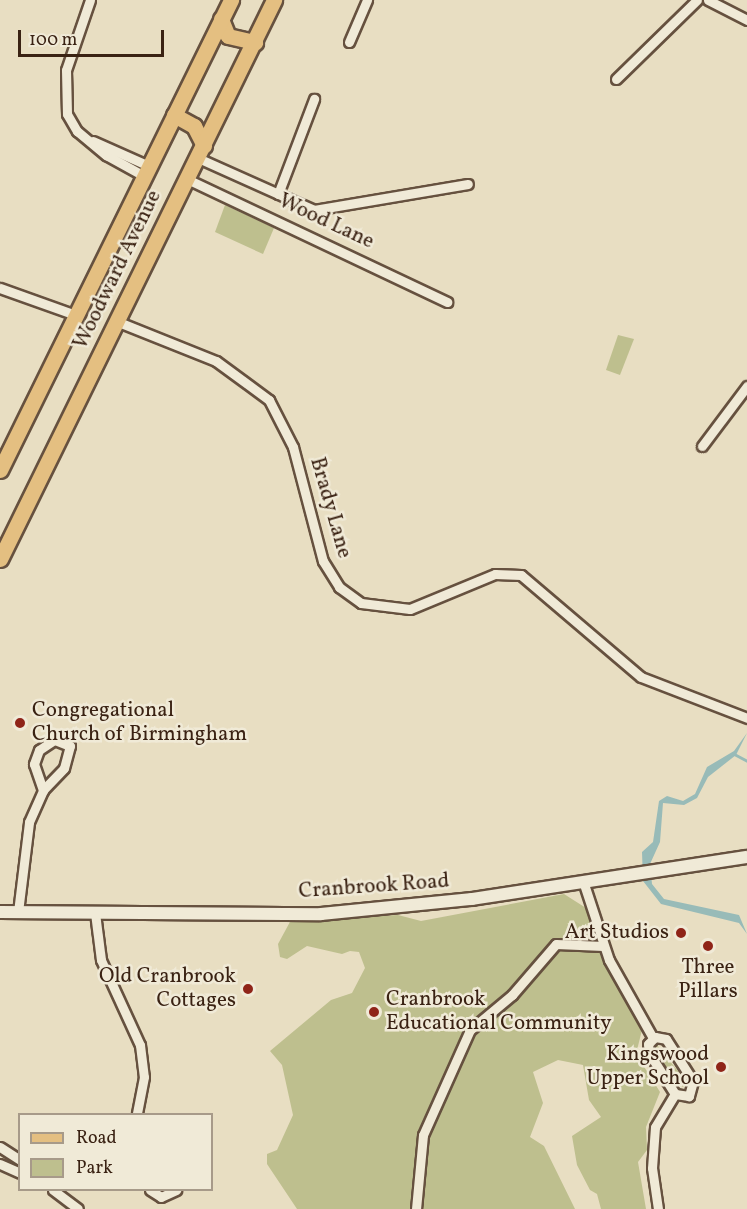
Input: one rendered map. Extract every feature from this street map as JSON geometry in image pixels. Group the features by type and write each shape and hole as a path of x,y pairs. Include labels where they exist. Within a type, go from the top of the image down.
{"main road":[{"name":"Woodward Avenue","path":"0,470 231,0"},
{"name":"Woodward Avenue","path":"0,559 274,0"},
{"path":"221,19 228,36 255,42"},
{"path":"174,115 194,126 201,152"}],"street":[{"path":"89,0 64,87 69,119 85,138 146,171"},
{"path":"349,42 367,0"},
{"path":"616,79 697,0"},
{"path":"708,0 747,20"},
{"path":"278,194 314,99"},
{"path":"201,152 278,194 327,210 468,184"},
{"name":"Wood Lane","path":"187,179 447,302"},
{"path":"0,288 76,315"},
{"name":"Brady Lane","path":"116,321 216,361 269,400 293,447 323,561 339,587 361,603 410,609 495,574 521,575 641,677 681,697 747,718"},
{"path":"702,446 747,386"},
{"path":"18,912 24,841 43,790 64,768 70,746 54,740 39,750 34,764 43,790"},
{"name":"Cranbrook Road","path":"0,912 321,914 472,899 622,873 747,857"},
{"path":"583,881 603,946 653,1038"},
{"path":"94,913 101,960 140,1045 144,1077 137,1113"},
{"path":"416,1209 423,1135 470,1030 512,994 556,944 603,946"},
{"path":"653,1038 648,1050 675,1094"},
{"path":"653,1038 666,1039 694,1082 689,1095 675,1094"},
{"path":"658,1209 652,1168 655,1126 675,1094"},
{"path":"0,1147 18,1159"},
{"path":"0,1164 18,1172"},
{"path":"55,1191 78,1209"},
{"path":"152,1191 161,1197 174,1191"}],"green space":[{"path":"225,205 274,228 263,254 215,232"},
{"path":"618,335 634,339 620,375 606,370"},
{"path":"564,894 586,908 604,961 642,1030 636,1054 660,1092 646,1127 647,1150 638,1162 646,1209 601,1209 597,1194 590,1190 577,1165 572,1136 601,1117 589,1100 583,1065 558,1060 533,1072 543,1103 530,1137 544,1146 575,1209 297,1209 267,1164 267,1154 277,1150 293,1115 282,1065 270,1051 331,1000 352,993 365,968 359,952 350,951 342,954 307,946 287,959 280,957 278,944 291,920 398,915 421,921"},
{"path":"657,1045 685,1080 683,1087 673,1084 653,1051"}],"water":[{"path":"747,733 736,755 708,777 697,798 684,805 663,803 660,842 650,864 652,884 664,899 739,915 747,934 739,923 661,904 643,881 642,852 653,842 659,801 667,796 683,801 695,794 707,767 734,751"}],"waterway":[{"path":"734,754 747,761"}],"place":[{"name":"Congregational Church of Birmingham","path":"20,723"},
{"name":"Art Studios","path":"681,933"},
{"name":"Three Pillars","path":"708,946"},
{"name":"Old Cranbrook Cottages","path":"248,989"},
{"name":"Cranbrook Educational Community","path":"374,1012"},
{"name":"Kingswood Upper School","path":"721,1067"}]}
